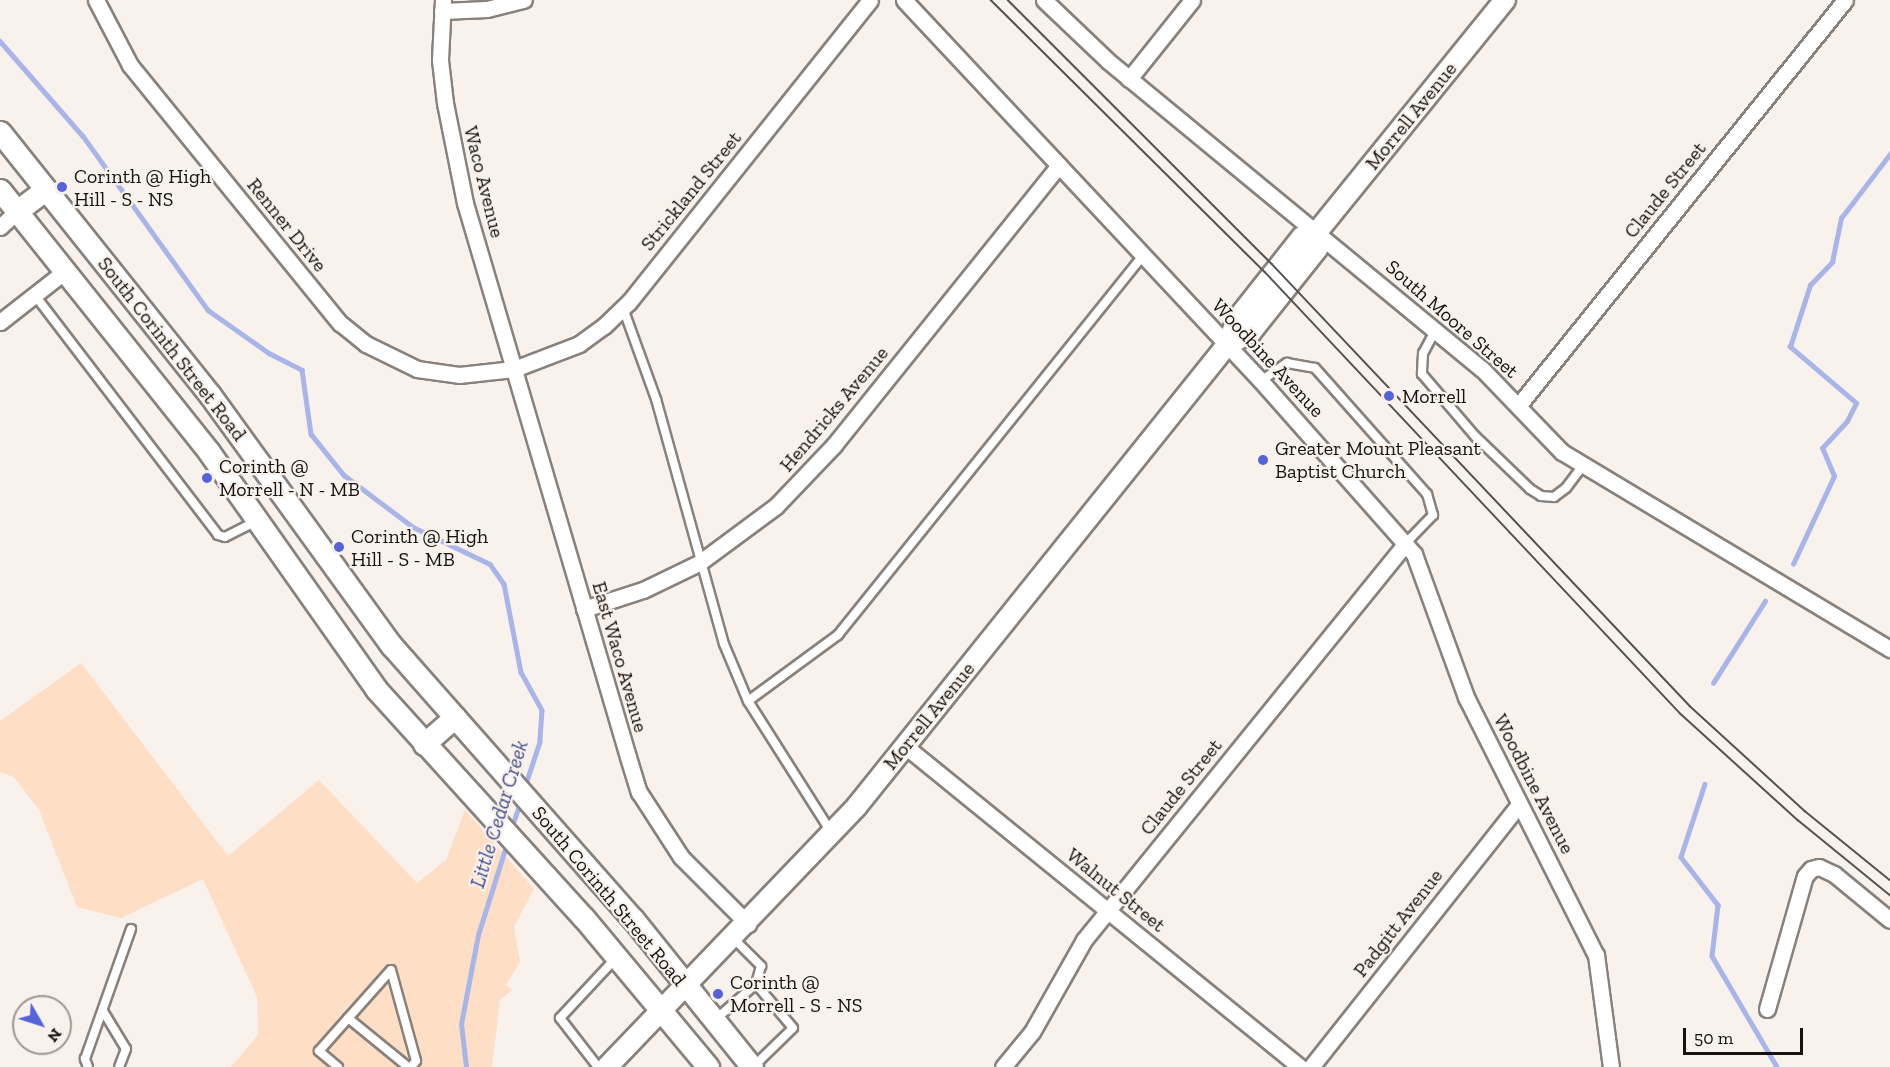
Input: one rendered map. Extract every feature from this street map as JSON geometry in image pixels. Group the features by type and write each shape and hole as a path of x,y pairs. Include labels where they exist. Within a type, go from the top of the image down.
{"main road":[{"name":"South Corinth Street Road","path":"0,132 191,370 288,501 365,613 566,842 752,1067"},
{"path":"17,211 46,189"},
{"name":"South Corinth Street Road","path":"0,190 258,520 334,634 424,744 446,765 539,868 708,1067"},
{"path":"258,520 288,501"},
{"path":"424,744 455,717"}],"street":[{"name":"Renner Drive","path":"96,0 130,65 340,323 366,345 417,369 459,375 514,369"},
{"path":"443,6 487,9 524,0"},
{"name":"Strickland Street","path":"514,369 579,344 623,308 870,0"},
{"name":"Woodbine Avenue","path":"904,0 1261,381 1406,543 1423,574 1466,697 1519,805 1584,925 1596,956 1611,1067"},
{"name":"South Moore Street","path":"1044,0 1129,79 1436,329 1582,467 1888,643"},
{"path":"1129,79 1192,0"},
{"name":"Morrell Avenue","path":"608,1067 748,924 831,834 905,746 1227,345 1251,332 1317,249 1317,232 1505,0"},
{"name":"Claude Street","path":"1518,406 1845,0"},
{"name":"Waco Avenue","path":"443,6 440,60 452,146 514,369"},
{"name":"Hendricks Avenue","path":"584,609 643,590 699,563 767,513 805,478 1059,165"},
{"path":"0,227 17,211"},
{"path":"0,322 65,271"},
{"name":"East Waco Avenue","path":"514,369 639,792 681,857 748,924"},
{"name":"Claude Street","path":"1003,1067 1032,1032 1080,947 1108,910 1406,543"},
{"name":"Walnut Street","path":"905,746 1300,1067"},
{"name":"Padgitt Avenue","path":"1311,1067 1519,805"},
{"path":"1767,1009 1805,876 1811,869 1827,870 1890,920"}],"lane":[{"path":"748,701 837,635 1143,255"},
{"path":"34,294 218,535 225,537 258,520"},
{"path":"623,308 656,399 699,563 724,644 748,701 831,834"},
{"path":"1436,329 1423,353 1422,374 1475,436 1530,489 1541,496 1554,497 1566,488 1582,467"},
{"path":"1261,381 1287,363 1300,363 1315,368 1330,384 1427,494 1433,515 1406,543"},
{"path":"88,1067 85,1059 130,928"},
{"path":"714,1021 756,984 761,966 734,938"},
{"path":"598,1067 560,1018 616,958"},
{"path":"338,1067 319,1051 348,1018 391,970 416,1061 409,1067 348,1018"},
{"path":"752,1067 793,1028 756,984"},
{"path":"103,1011 126,1049 118,1067"}],"shaded area":[{"path":"81,663 228,856 319,780 417,883 446,860 465,810 534,889 514,927 520,962 506,985 512,990 500,1000 492,1067 231,1067 258,1035 257,997 203,879 121,918 77,907 39,810 14,777 0,772 0,721"}],"waterway":[{"name":"Little Cedar Creek","path":"0,41 83,136 208,310 269,353 302,370 311,434 344,475 413,527 490,564 504,584 521,672 542,710 540,742 525,787"},
{"path":"1793,564 1834,476 1822,448 1847,421 1856,403 1790,347 1810,285 1832,262 1841,218 1890,154"},
{"path":"1713,683 1765,601"},
{"path":"1705,784 1681,857 1718,905 1712,956 1777,1067"},
{"name":"Little Cedar Creek","path":"511,829 521,800"},
{"name":"Little Cedar Creek","path":"466,1067 461,1024 478,935 507,843"}],"tram line":[{"path":"991,0 1265,272 1681,714 1798,820 1890,895"},
{"path":"1008,0 1272,264 1690,706 1805,811 1890,880"}],"place":[{"name":"Corinth @ High Hill - S - NS","path":"62,187"},
{"name":"Morrell","path":"1389,396"},
{"name":"Greater Mount Pleasant Baptist Church","path":"1263,460"},
{"name":"Corinth @ Morrell - N - MB","path":"207,478"},
{"name":"Corinth @ High Hill - S - MB","path":"339,547"},
{"name":"Corinth @ Morrell - S - NS","path":"718,994"}]}
